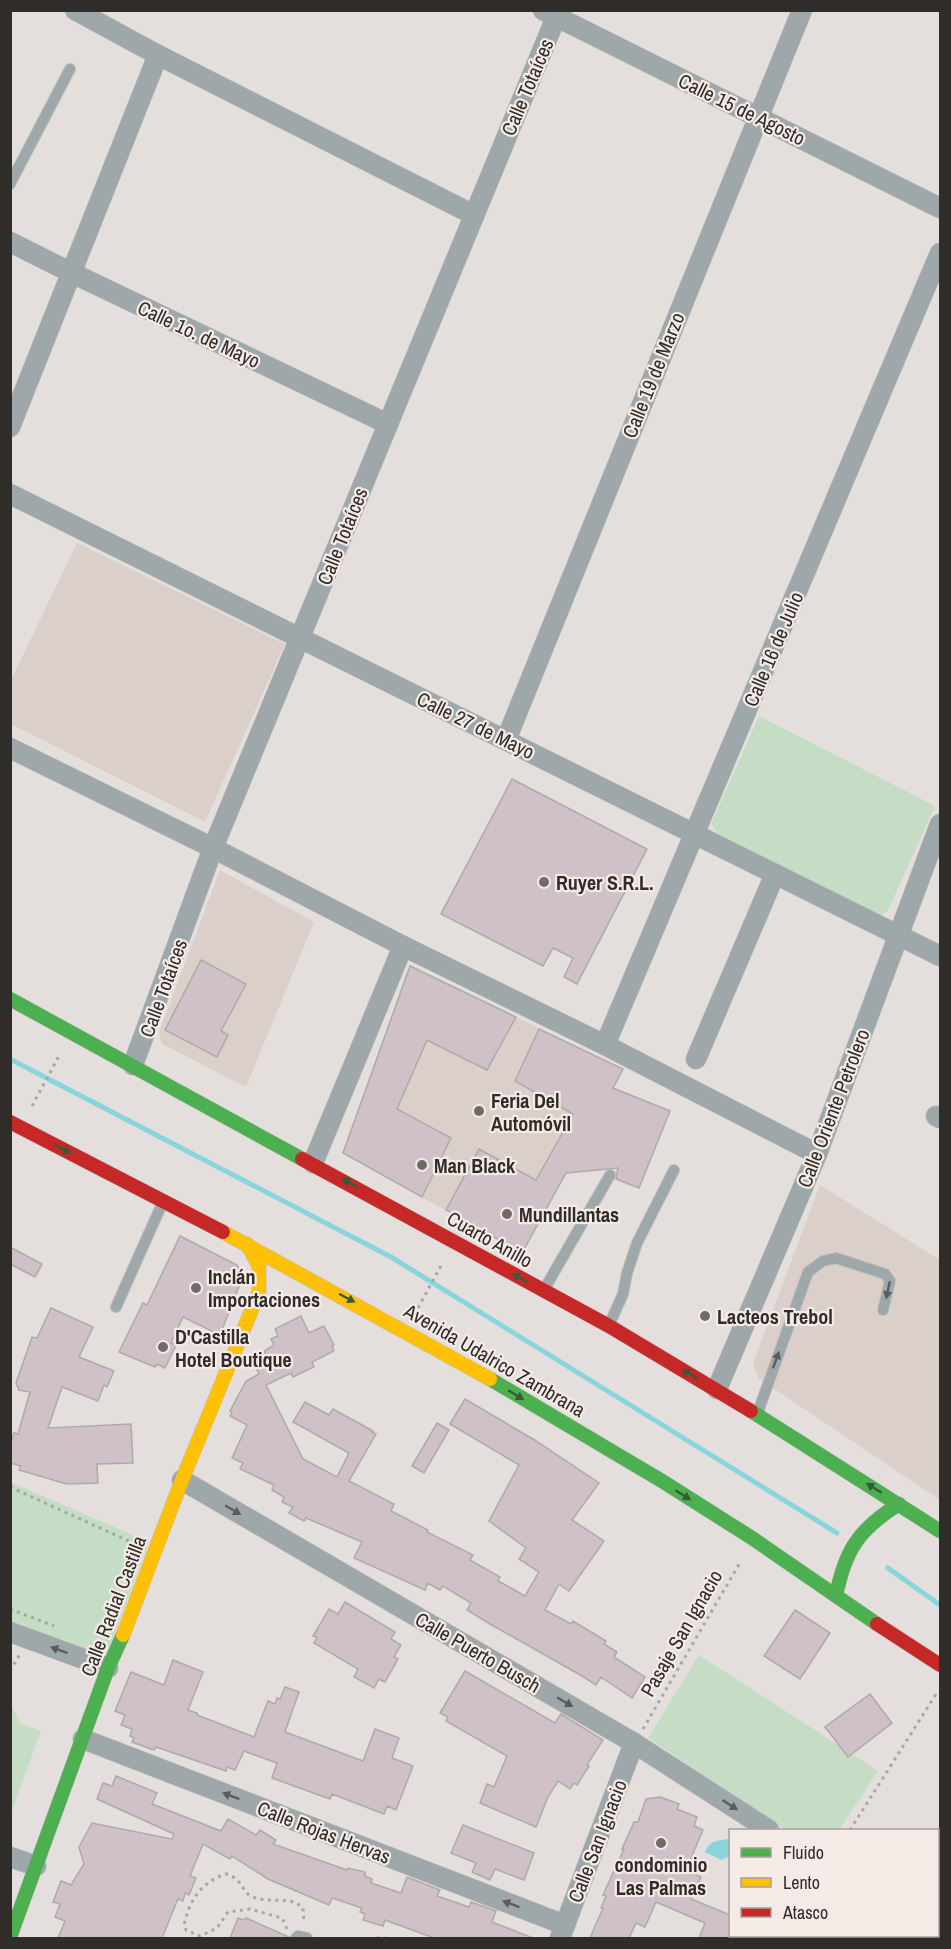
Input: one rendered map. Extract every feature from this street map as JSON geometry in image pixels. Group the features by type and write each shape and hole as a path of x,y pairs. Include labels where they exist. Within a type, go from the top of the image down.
{"main road":[{"name":"Cuarto Anillo","path":"10,999 609,1326 717,1389 940,1531"},
{"name":"Avenida Udalrico Zambrana","path":"10,1122 247,1244 416,1336 649,1473 754,1539 940,1665"},
{"name":"Calle Radial Castilla","path":"10,1937 108,1668 124,1634 182,1480 259,1292 259,1266 247,1244"},
{"path":"259,1292 276,1277 296,1270"},
{"path":"836,1596 843,1563 850,1548 874,1519 898,1504"}],"street":[{"path":"75,10 158,55 474,215"},
{"name":"Calle 19 de Marzo","path":"506,740 802,10"},
{"name":"Calle 15 de Agosto","path":"553,13 940,208"},
{"name":"Calle Totaíces","path":"134,1065 213,848 474,215 553,13"},
{"path":"10,427 158,55"},
{"name":"Calle 1o. de Mayo","path":"10,242 388,424"},
{"name":"Calle 16 de Julio","path":"604,1045 940,253"},
{"name":"Calle 27 de Mayo","path":"10,494 940,956"},
{"path":"10,748 213,848 817,1154"},
{"name":"Calle Oriente Petrolero","path":"717,1389 817,1154 940,824"},
{"path":"696,1059 775,874"},
{"path":"313,1163 403,946"},
{"name":"Calle Puerto Busch","path":"182,1480 634,1743 767,1829"},
{"path":"10,1632 108,1668"},
{"name":"Calle Rojas Hervas","path":"83,1739 563,1932"},
{"name":"Calle San Ignacio","path":"563,1932 634,1743"},
{"path":"10,1857 36,1866"}],"lane":[{"path":"10,184 70,69"},
{"path":"609,1326 623,1294 637,1243 674,1170"},
{"path":"543,1291 610,1175"},
{"path":"116,1307 164,1201"},
{"path":"757,1415 808,1272 823,1261 836,1258 885,1274 890,1281 883,1310"}],"path":[{"path":"36,1099 60,1054"},
{"path":"421,1303 442,1265"},
{"path":"10,1488 139,1546"},
{"name":"Pasaje San Ignacio","path":"634,1743 754,1539"},
{"path":"851,1829 940,1687"},
{"path":"291,1938 282,1918 250,1909 228,1912 217,1928 200,1936 186,1930 184,1925 200,1888 210,1880 226,1874 238,1880 248,1895 256,1898 297,1902 303,1908 303,1938"},
{"path":"377,1938 386,1938"}],"shaded area":[{"path":"77,543 285,644 205,822 11,724 11,680"},
{"path":"220,870 314,922 246,1087 162,1044 159,1032"},
{"name":"Feria Del Automóvil","path":"410,966 623,1069 522,1253 343,1153"},
{"path":"820,1185 940,1260 940,1500 758,1378 753,1363"}],"green space":[{"path":"759,716 935,806 888,910 881,915 873,917 726,840 711,824"},
{"path":"10,1482 149,1542 110,1646 100,1653 92,1653 11,1622"},
{"path":"699,1655 878,1771 840,1829 784,1829 648,1738"},
{"path":"11,1705 21,1724 41,1731 11,1813"}],"water":[{"path":"729,1839 729,1856 721,1860 705,1852 711,1843"}],"building":[{"name":"Ruyer S.R.L.","path":"512,779 647,849 577,984 564,977 573,958 553,948 543,966 441,914"},
{"path":"201,960 246,984 221,1031 228,1035 217,1057 165,1030"},
{"path":"410,966 516,1017 487,1070 427,1040 397,1109 451,1138 422,1197 343,1153"},
{"path":"539,1029 623,1069 613,1088 670,1111 639,1188 616,1179 618,1168 566,1173 522,1253 446,1210 479,1149 536,1180 573,1114 515,1081"},
{"name":"Inclán Importaciones","path":"180,1236 237,1265 243,1276 220,1335 183,1317 171,1343 176,1345 165,1368 157,1364 155,1367 119,1352 143,1303 147,1305"},
{"path":"10,1247 42,1264 35,1277 10,1264"},
{"path":"51,1308 93,1327 79,1357 114,1371 107,1387 104,1385 98,1401 62,1387 48,1428 131,1424 133,1463 97,1464 98,1483 67,1484 19,1470 21,1466 10,1463 10,1446 14,1433 18,1434 30,1392 19,1390 16,1383 32,1337 37,1338"},
{"path":"301,1316 309,1333 324,1326 334,1345 332,1346 334,1351 312,1362 314,1367 293,1377 291,1373 266,1385 303,1459 337,1477 349,1453 293,1422 305,1402 329,1415 333,1409 373,1431 376,1434 349,1481 394,1504 391,1511 473,1555 470,1560 500,1577 498,1581 525,1596 539,1572 519,1559 526,1548 489,1521 519,1465 450,1424 465,1399 533,1439 599,1483 572,1520 604,1541 569,1591 559,1584 545,1610 571,1624 573,1621 606,1641 604,1644 617,1652 614,1657 645,1677 632,1698 601,1677 596,1685 490,1624 467,1610 471,1603 443,1586 440,1590 428,1583 425,1590 354,1558 362,1542 306,1518 304,1521 289,1513 293,1507 282,1502 284,1497 272,1490 274,1485 240,1469 243,1463 232,1458 247,1425 230,1416 232,1412 230,1411 246,1381 259,1374 256,1368 266,1362 263,1357 266,1355 264,1351 274,1345 271,1339 278,1336 275,1329"},
{"path":"437,1423 449,1430 424,1473 412,1466"},
{"path":"345,1602 395,1632 391,1639 401,1645 394,1657 398,1659 385,1682 379,1679 374,1688 354,1677 358,1669 314,1643 317,1637 313,1636 329,1609 338,1614"},
{"path":"795,1610 830,1633 800,1679 764,1656"},
{"path":"173,1660 203,1672 188,1710 254,1737 268,1701 275,1704 285,1687 299,1692 285,1732 363,1761 375,1729 399,1738 392,1758 413,1766 396,1810 387,1806 384,1814 332,1794 330,1799 272,1778 277,1763 244,1751 235,1770 227,1767 226,1771 156,1747 154,1750 132,1742 134,1738 130,1736 132,1729 121,1725 125,1715 115,1711 131,1672 164,1685"},
{"path":"465,1671 555,1723 561,1714 603,1740 577,1785 574,1783 570,1789 558,1781 548,1797 536,1827 480,1803 487,1784 494,1787 507,1756 446,1721 448,1717 440,1713"},
{"path":"870,1694 892,1723 848,1757 825,1727"},
{"path":"116,1776 157,1793 152,1804 221,1831 228,1819 256,1835 260,1830 276,1840 273,1844 347,1870 348,1868 365,1872 365,1876 372,1879 371,1883 401,1893 407,1877 440,1890 437,1896 469,1907 471,1902 496,1911 492,1922 533,1938 434,1938 385,1920 383,1926 363,1920 365,1914 360,1912 362,1908 332,1898 329,1905 268,1879 232,1856 230,1859 203,1844 190,1876 196,1878 189,1895 185,1893 183,1901 178,1899 162,1938 58,1938 65,1921 55,1917 60,1904 53,1902 61,1881 71,1885 84,1864 79,1847 92,1823 172,1839 174,1834 97,1799 103,1783 112,1786"},
{"path":"660,1797 679,1804 677,1809 697,1817 694,1826 703,1830 686,1870 701,1877 691,1899 729,1915 730,1938 699,1938 705,1923 656,1902 645,1927 636,1923 629,1938 590,1938 603,1908 601,1908 606,1896 603,1895 634,1822 638,1822 646,1799"},
{"path":"463,1825 534,1853 524,1880 495,1869 490,1880 472,1872 476,1863 451,1853"},
{"path":"238,1918 244,1920 246,1918 289,1938 230,1938"}],"waterway":[{"path":"10,1059 391,1257 837,1533"},
{"path":"888,1568 940,1605"}],"traffic: fast":[{"path":"10,999 302,1159"},
{"path":"490,1379 662,1481 752,1538 877,1624"},
{"path":"751,1411 940,1531"},
{"path":"836,1596 844,1566 856,1542 874,1522 899,1504"},
{"path":"10,1937 108,1668 123,1635"}],"traffic: slow":[{"path":"223,1232 490,1379"},
{"path":"123,1635 182,1480 259,1292 259,1266 247,1244"}],"traffic: jam":[{"path":"10,1122 223,1232"},
{"path":"302,1159 609,1326 751,1411"},
{"path":"877,1624 940,1665"}],"place":[{"name":"Ruyer S.R.L.","path":"544,882"},
{"name":"Feria Del Automóvil","path":"479,1111"},
{"name":"Man Black","path":"422,1165"},
{"name":"Mundillantas","path":"507,1214"},
{"name":"Inclán Importaciones","path":"196,1288"},
{"name":"Lacteos Trebol","path":"705,1316"},
{"name":"D'Castilla Hotel Boutique","path":"163,1347"},
{"name":"condominio Las Palmas","path":"661,1843"}]}
